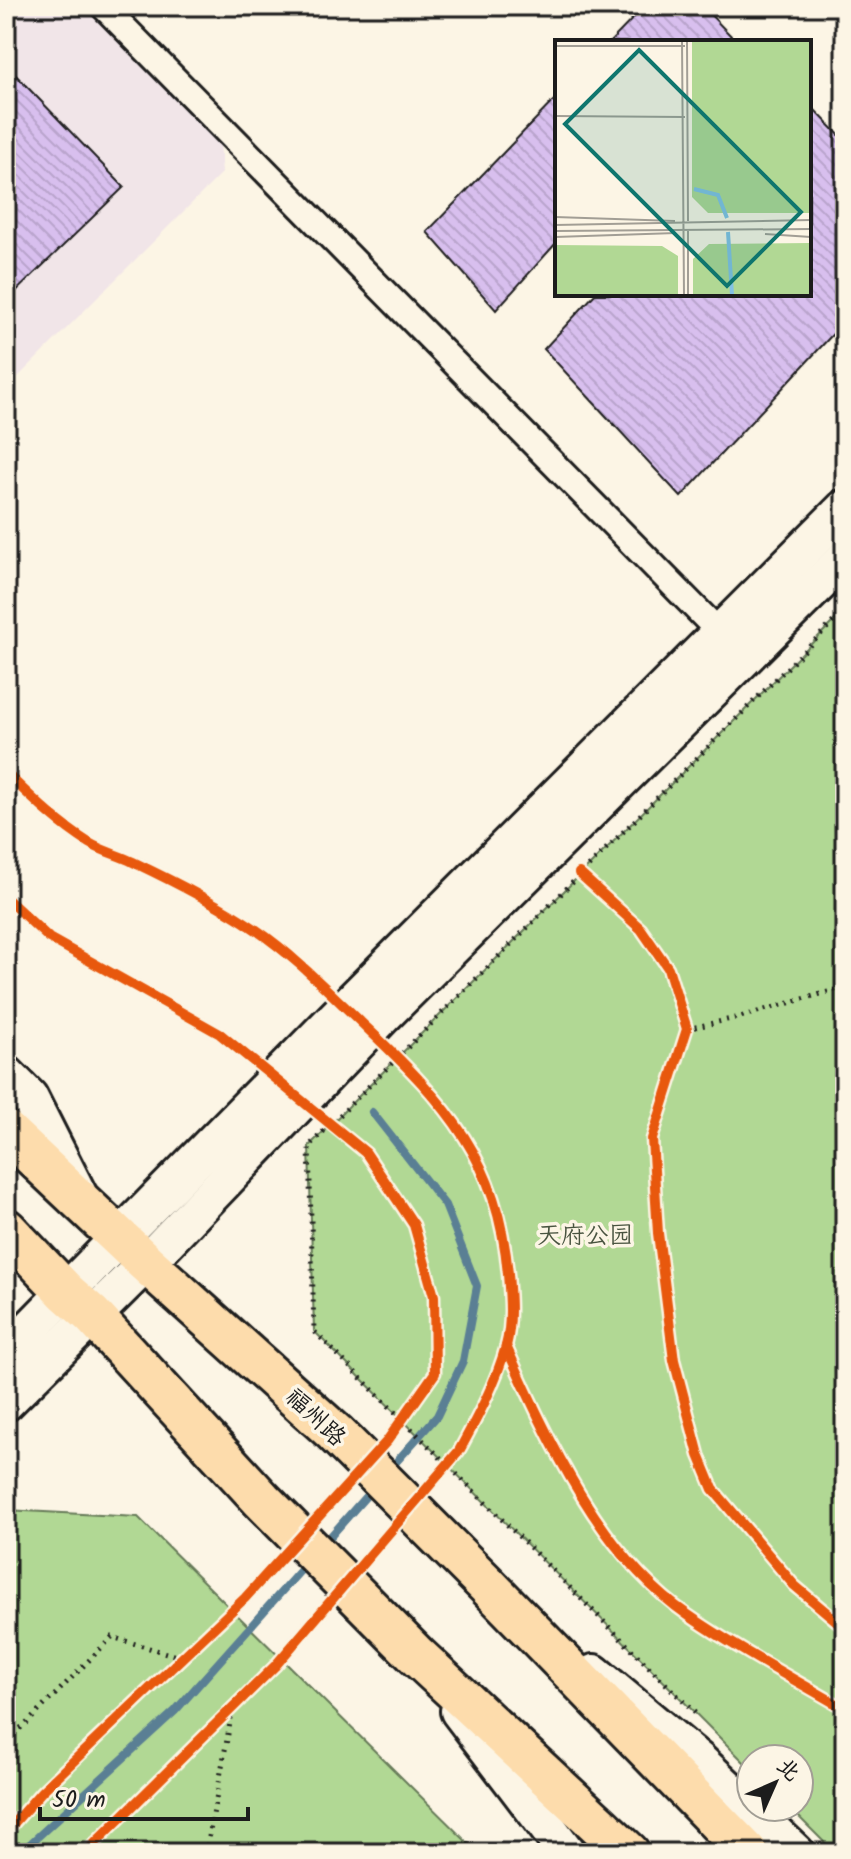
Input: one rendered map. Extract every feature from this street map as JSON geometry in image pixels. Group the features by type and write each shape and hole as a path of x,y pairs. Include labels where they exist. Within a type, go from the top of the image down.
{"main road":[{"name":"福州路","path":"6,1131 146,1263 335,1433 748,1853"},
{"path":"6,1229 262,1500 417,1656 629,1853"}],"street":[{"path":"103,6 732,646"},
{"path":"6,1353 146,1263 293,1119 369,1008 732,646 845,508"},
{"path":"732,646 845,558"},
{"path":"6,1074 29,1097 82,1202"},
{"path":"6,1402 79,1304 293,1119"},
{"path":"6,1257 79,1304"},
{"path":"487,1585 698,1760 796,1853"},
{"path":"417,1656 567,1853"}],"path":[{"path":"293,1119 463,990 845,610"},
{"path":"579,873 589,882"},
{"path":"687,1029 845,987"},
{"path":"682,1013 687,1029 684,1040"},
{"path":"391,1051 402,1062"},
{"path":"293,1119 342,1133"},
{"path":"293,1119 314,1331 696,1714"},
{"path":"395,1429 411,1407"},
{"path":"439,1475 459,1451"},
{"path":"6,1736 24,1726 112,1637 180,1657"},
{"path":"170,1668 191,1647"},
{"path":"223,1717 244,1697"},
{"path":"206,1853 233,1707"}],"shaded area":[{"path":"6,6 85,6 220,141 222,173 6,389"}],"green space":[{"name":"天府公园","path":"845,610 845,1853 835,1853 805,1823 815,1823 815,1743 735,1743 735,1753 314,1331 309,1146"},
{"path":"6,1510 138,1517 478,1853 6,1853"}],"building":[{"path":"645,6 702,6 735,40 612,40"},
{"path":"6,65 124,187 6,301"},
{"path":"555,99 555,244 496,310 427,232"},
{"path":"811,106 845,141 845,321 681,497 544,349 593,296 811,296"}],"waterway":[{"path":"372,1112 445,1205 477,1286 463,1361 437,1416 388,1471"},
{"path":"322,1546 374,1487"},
{"path":"20,1853 175,1711 308,1562"}],"cycle path":[{"path":"6,773 56,819 89,843 196,893 270,940 397,1057 445,1110 480,1166 493,1198 502,1234 509,1283 510,1319 502,1360 459,1451 275,1666 85,1853"},
{"path":"579,873 641,929 668,968 687,1029 652,1139 658,1233 674,1360 699,1455 713,1489 794,1585 845,1628"},
{"path":"6,898 49,938 220,1034 366,1153 414,1225 434,1296 435,1373 387,1441 245,1598 42,1791 6,1832"},
{"path":"506,1346 559,1457 603,1528 628,1561 657,1590 707,1628 845,1709"}]}
